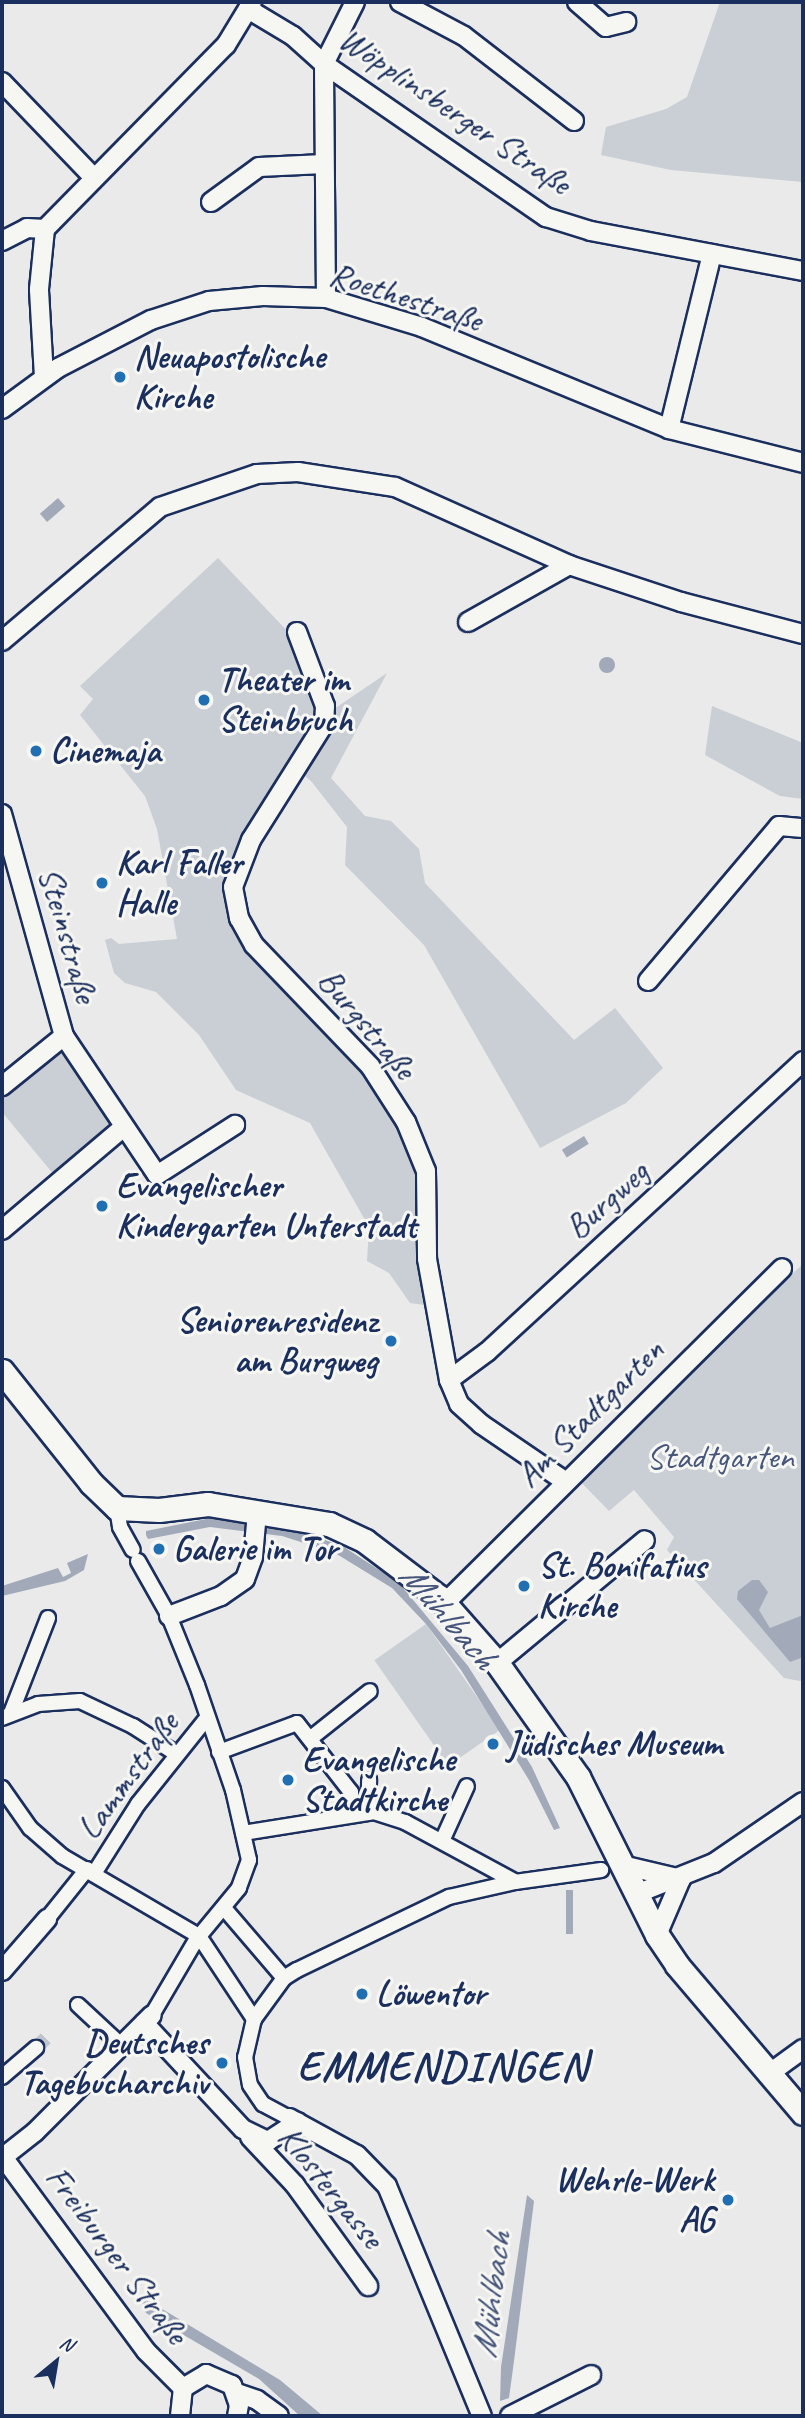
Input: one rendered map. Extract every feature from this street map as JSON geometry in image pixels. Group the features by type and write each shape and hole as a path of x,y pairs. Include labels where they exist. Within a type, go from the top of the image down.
{"street":[{"path":"326,299 324,64 355,2"},
{"path":"400,2 464,36 574,121"},
{"path":"577,2 606,27 626,22"},
{"path":"44,377 39,289 45,229 92,176 219,51 250,5"},
{"name":"Wöpplinsberger Straße","path":"250,5 293,36 324,64 546,217 591,231 803,271"},
{"path":"2,82 92,176"},
{"path":"211,202 259,167 324,164"},
{"path":"2,241 27,228 45,229"},
{"path":"669,429 712,254"},
{"name":"Roethestraße","path":"2,409 44,377 151,320 209,301 263,296 326,299 422,327 669,429 803,463"},
{"path":"2,641 160,507 257,474 298,472 395,487 569,565 681,601 803,634"},
{"path":"468,622 569,565"},
{"name":"Burgstraße","path":"297,632 325,706 324,724 251,840 234,894 239,918 254,944 370,1066 405,1122 426,1171 428,1259 449,1380 459,1404 481,1424 566,1482"},
{"name":"Steinstraße","path":"2,814 64,1035 2,1086"},
{"path":"648,981 779,826 803,828"},
{"path":"64,1035 157,1175 235,1125"},
{"name":"Burgweg","path":"449,1380 487,1352 803,1061"},
{"path":"2,1230 124,1127"},
{"name":"Am Stadtgarten","path":"445,1603 782,1268"},
{"path":"2,1371 91,1483 117,1508 159,1510 208,1504 255,1522 308,1518 339,1528 388,1557 445,1603 497,1662 578,1777 612,1868 636,1894 657,1935 677,1965 803,2113"},
{"name":"Lammstraße","path":"117,1508 120,1527 169,1616 219,1752 243,1833 246,1874 224,1908 199,1936 148,2019"},
{"path":"169,1616 221,1596 245,1578 255,1522"},
{"path":"497,1662 645,1540"},
{"path":"5,1713 48,1618"},
{"path":"311,1738 370,1691"},
{"path":"5,1713 38,1703 80,1701 175,1754"},
{"name":"Lammstraße","path":"199,1936 91,1871 175,1754 207,1718"},
{"path":"219,1752 297,1723 351,1792 352,1815"},
{"path":"368,1813 369,1780"},
{"path":"442,1841 467,1786"},
{"path":"2,1788 30,1828 62,1856 91,1871 2,1971"},
{"path":"636,1894 681,1879 714,1863 803,1802"},
{"path":"243,1833 368,1813 405,1822 515,1882"},
{"path":"482,2416 387,2186 358,2155 263,2104 250,2085 245,2057 254,2019 284,1978 449,1897 515,1882 612,1868 681,1879"},
{"path":"657,1935 681,1879"},
{"path":"224,1908 284,1978"},
{"path":"199,1936 254,2019"},
{"path":"78,2005 122,2046"},
{"path":"3,2157 148,2019"},
{"name":"Klostergasse","path":"148,2019 206,2092 295,2185 368,2286"},
{"path":"2,2077 36,2048"},
{"path":"770,2073 803,2049"},
{"path":"243,2129 268,2141 293,2120"},
{"name":"Freiburger Straße","path":"3,2157 146,2351 183,2388"},
{"path":"180,2416 183,2388 206,2374 225,2379 237,2393 257,2400 279,2416"},
{"path":"512,2415 591,2375"},
{"path":"237,2393 239,2416 254,2416"}],"green space":[{"path":"720,2 803,2 803,182 671,170 601,155 606,127 666,109 687,97"},
{"path":"218,558 292,636 325,706 337,707 387,673 331,778 365,816 391,821 419,849 425,883 574,1040 615,1008 663,1068 626,1103 540,1148 424,945 345,865 347,827 311,781 291,764 244,839 235,924 339,1041 379,1091 401,1127 419,1176 425,1305 410,1303 389,1273 367,1261 369,1227 310,1123 236,1090 199,1035 156,992 125,983 114,973 105,940 111,938 119,944 177,939 157,829 145,796 80,715 93,699 80,686"},
{"path":"712,706 803,743 803,799 780,796 705,755"},
{"path":"64,1044 116,1124 55,1176 2,1112 2,1093"},
{"name":"Stadtgarten","path":"803,1264 803,1680 800,1681 784,1678 667,1550 674,1537 634,1490 609,1511 576,1477"},
{"path":"426,1624 500,1730 448,1766 374,1660"}],"water":[{"path":"58,498 65,506 47,522 40,514"},
{"path":"607,657 615,665 607,673 599,665"},
{"path":"584,1136 589,1144 567,1157 562,1150"},
{"path":"211,1518 309,1534 344,1547 399,1583 468,1666 532,1767 560,1828 554,1830 529,1780 461,1670 426,1624 392,1588 335,1553 282,1536 210,1527 148,1539 146,1535 146,1531"},
{"path":"88,1554 84,1570 65,1581 2,1596 2,1586 58,1568 63,1577 71,1573 67,1563"},
{"path":"752,1580 759,1580 768,1592 759,1610 770,1628 803,1615 801,1658 790,1662 737,1599 738,1591"},
{"path":"566,1890 573,1890 573,1934 566,1934"},
{"path":"527,2195 534,2201 514,2361 509,2398 500,2401 501,2367"},
{"path":"139,2295 280,2380 323,2416 300,2416 259,2379 146,2313"}],"tunnel":[{"path":"36,2048 46,2038"}],"place":[{"name":"Neuapostolische Kirche","path":"120,377"},
{"name":"Theater im Steinbruch","path":"204,700"},
{"name":"Cinemaja","path":"36,751"},
{"name":"Karl Faller Halle","path":"102,883"},
{"name":"Evangelischer Kindergarten Unterstadt","path":"102,1206"},
{"name":"Seniorenresidenz am Burgweg","path":"391,1341"},
{"name":"Galerie im Tor","path":"159,1549"},
{"name":"St. Bonifatius Kirche","path":"524,1586"},
{"name":"Jüdisches Museum","path":"493,1744"},
{"name":"Evangelische Stadtkirche","path":"288,1780"},
{"name":"Löwentor","path":"362,1994"},
{"name":"Deutsches Tagebucharchiv","path":"222,2063"},
{"name":"Wehrle-Werk AG","path":"728,2200"}],"district":[{"name":"EMMENDINGEN","path":"443,2067"}],"water label":[{"name":"Mühlbach","path":"448,1616"},
{"name":"Mühlbach","path":"491,2295"}]}
